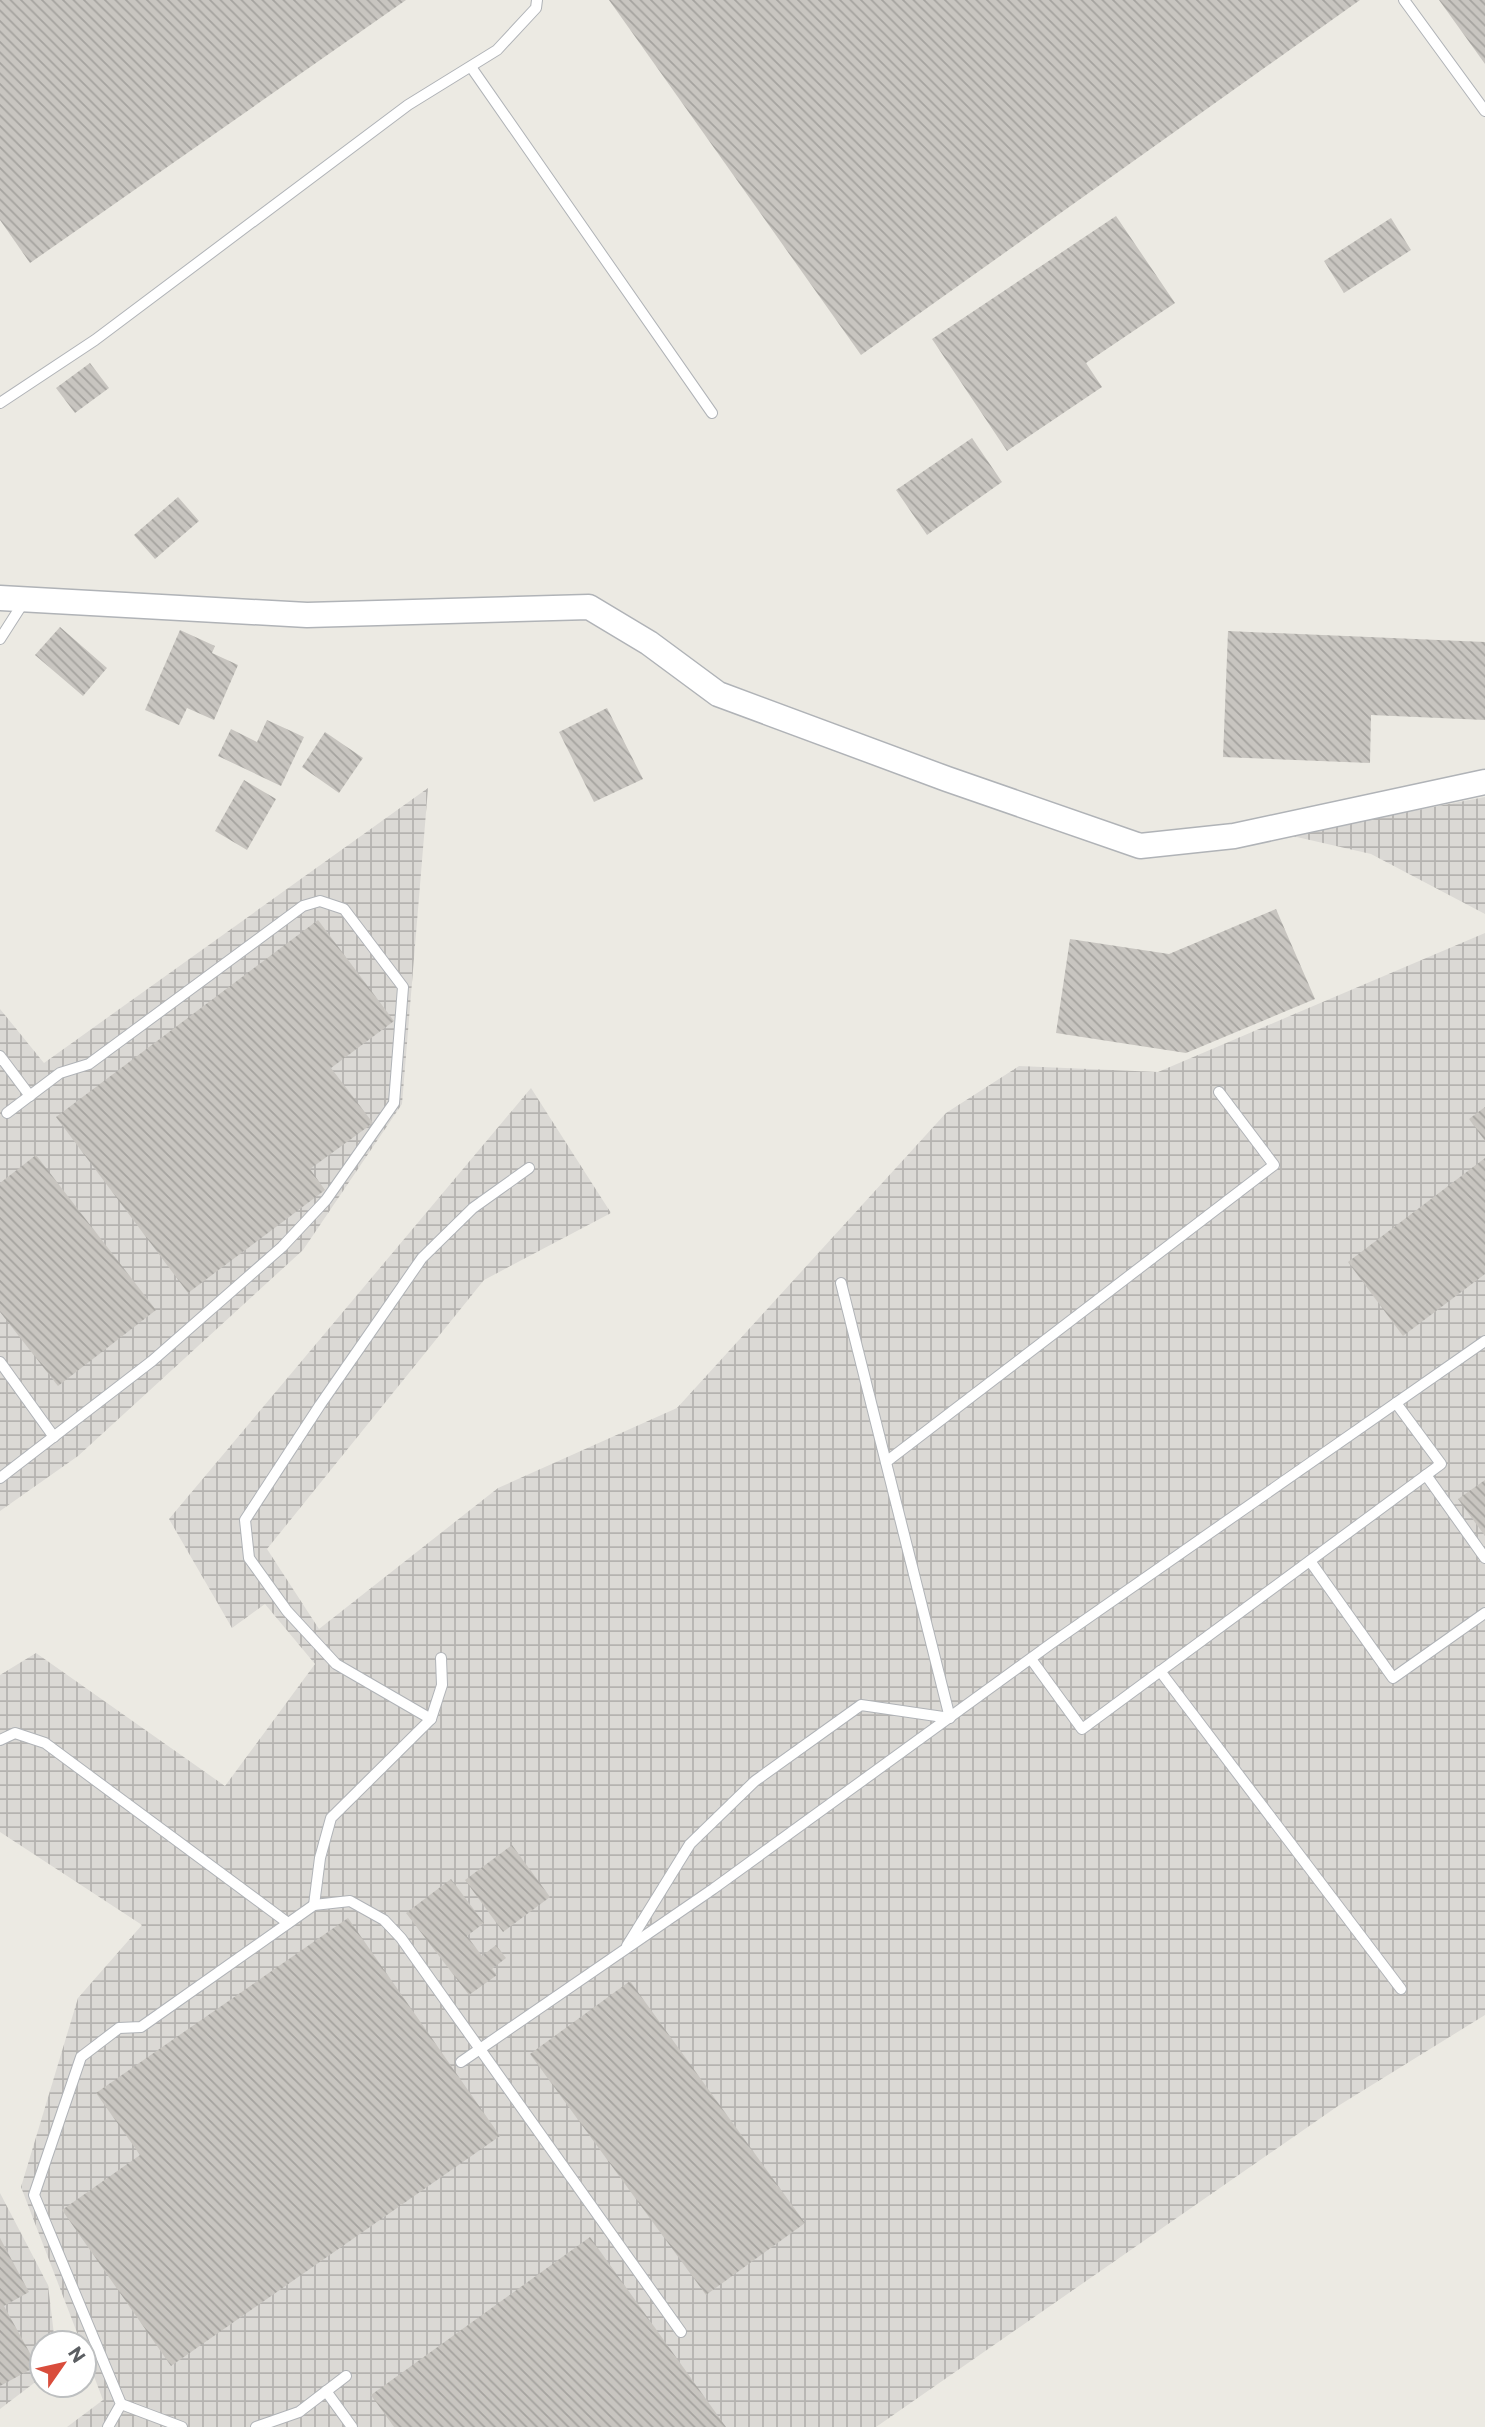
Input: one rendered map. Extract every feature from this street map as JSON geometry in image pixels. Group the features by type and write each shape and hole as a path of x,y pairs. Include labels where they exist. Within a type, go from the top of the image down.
{"street":[{"path":"0,598 307,615 589,607 649,643 718,694 947,779 1140,846 1234,836 1485,782"}],"lane":[{"path":"0,403 95,340 408,105 497,50 536,8 537,0"},
{"path":"1404,0 1485,111"},
{"path":"471,66 712,413"},
{"path":"0,639 26,600"},
{"path":"0,1478 152,1361 282,1247 326,1200 394,1103 403,987 344,909 320,901 303,906 89,1064 60,1073 7,1113"},
{"path":"0,1056 30,1096"},
{"path":"886,1462 1274,1165 1219,1092"},
{"path":"430,1718 336,1664 287,1611 249,1558 245,1520 320,1405 422,1258 473,1208 529,1168"},
{"path":"841,1283 950,1718"},
{"path":"461,2062 713,1889 1031,1659 1485,1340"},
{"path":"0,1362 54,1437"},
{"path":"1031,1659 1083,1729 1441,1464 1395,1403"},
{"path":"1426,1475 1485,1558"},
{"path":"1310,1561 1393,1678 1485,1613"},
{"path":"314,1905 320,1858 331,1818 430,1718 442,1685 441,1658"},
{"path":"1160,1671 1401,1989"},
{"path":"625,1950 690,1844 755,1781 861,1705 950,1718"},
{"path":"0,1740 15,1733 45,1743 288,1923"},
{"path":"182,2427 121,2404 34,2195 81,2057 118,2028 141,2027 314,1905 350,1900 384,1920 401,1938 681,2332"},
{"path":"256,2427 299,2412 346,2375"},
{"path":"326,2391 352,2427"},
{"path":"108,2427 121,2404"}],"shaded area":[{"path":"428,788 402,1104 303,1250 78,1456 0,1511 0,1009 44,1063"},
{"path":"1485,797 1485,914 1371,854 1288,835"},
{"path":"1485,933 1485,2015 1338,2106 876,2427 67,2427 103,2400 98,2387 98,2329 76,2329 21,2187 78,1998 142,1925 0,1832 0,1675 36,1653 225,1786 315,1664 265,1604 232,1628 169,1519 531,1088 611,1213 484,1280 267,1549 319,1629 498,1488 677,1408 946,1113 1019,1066 1158,1072"},
{"path":"0,2193 48,2285 53,2329 28,2329 28,2388 0,2409"}],"building":[{"path":"0,0 406,0 30,263 0,220"},
{"path":"609,0 1360,0 861,355"},
{"path":"1439,0 1485,0 1485,64"},
{"path":"1116,216 1175,303 1086,363 1102,387 1007,451 932,339"},
{"path":"1391,218 1411,250 1344,293 1324,261"},
{"path":"90,363 109,388 75,413 56,388"},
{"path":"972,438 1002,482 927,535 896,490"},
{"path":"178,497 199,521 155,559 134,535"},
{"path":"60,627 107,668 83,696 35,655"},
{"path":"180,630 215,646 212,653 238,665 214,720 187,708 179,725 145,710"},
{"path":"1228,631 1485,642 1485,720 1371,715 1370,763 1223,757"},
{"path":"607,708 643,779 594,802 559,732"},
{"path":"267,720 304,737 281,786 218,756 231,729 257,742"},
{"path":"325,732 363,758 339,793 302,767"},
{"path":"244,780 276,799 247,850 215,831"},
{"path":"1276,909 1315,999 1186,1053 1056,1033 1070,939 1169,954"},
{"path":"318,920 394,1021 331,1068 373,1123 310,1169 325,1190 188,1293 56,1117"},
{"path":"1485,1107 1485,1141 1469,1119"},
{"path":"36,1155 156,1310 58,1386 0,1312 0,1183"},
{"path":"1485,1158 1485,1274 1403,1336 1348,1262"},
{"path":"1485,1480 1485,1536 1458,1499"},
{"path":"512,1845 550,1897 503,1932 465,1880"},
{"path":"451,1879 484,1923 467,1936 482,1956 496,1945 506,1958 492,1969 497,1975 469,1995 406,1913"},
{"path":"348,1918 500,2136 171,2366 62,2210 140,2155 96,2093"},
{"path":"630,1981 805,2223 706,2295 530,2054"},
{"path":"590,2237 726,2427 394,2427 371,2395"},
{"path":"0,2238 29,2292 4,2306 28,2350 28,2371 0,2386"}]}
